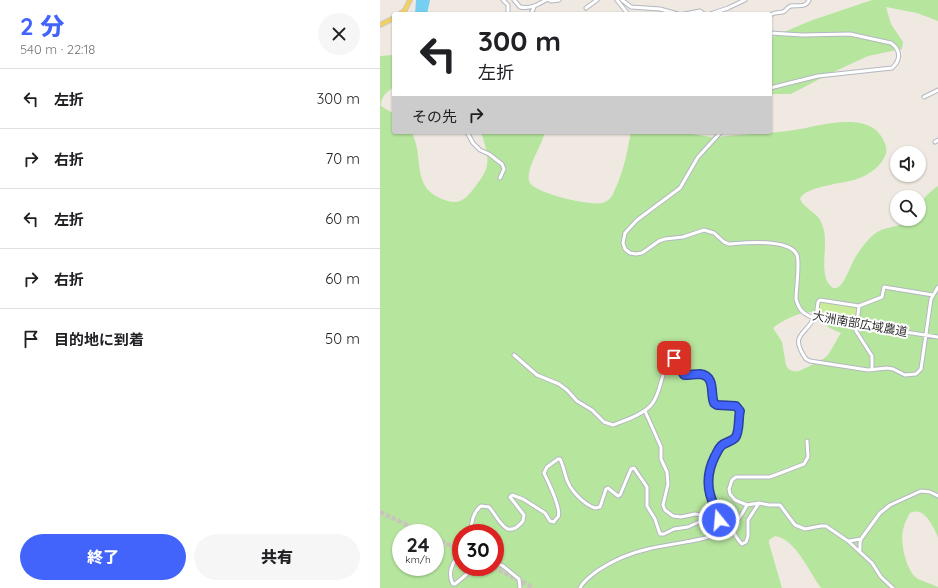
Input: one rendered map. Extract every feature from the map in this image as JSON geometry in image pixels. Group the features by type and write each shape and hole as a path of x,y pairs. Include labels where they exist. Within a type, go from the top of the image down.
{"main road":[{"path":"402,12 410,0"},
{"path":"381,25 392,19"}],"street":[{"path":"503,0 508,5 508,12"},
{"path":"514,0 520,7 534,7 548,0 559,0"},
{"path":"586,8 597,0"},
{"path":"617,0 626,12"},
{"path":"622,0 631,7 660,9 671,12"},
{"path":"716,12 745,0"},
{"path":"772,14 783,12 791,6 808,4 809,0"},
{"path":"533,12 534,7"},
{"path":"772,33 802,35 850,34 891,43 895,46 899,55 898,61 892,68 818,76 772,88"},
{"path":"924,97 938,90"},
{"path":"468,134 473,143 480,150 489,154 502,164 504,169 500,178"},
{"name":"大洲南部広域農道","path":"719,134 698,157 680,188 643,215 629,228 623,238 625,249 630,253 642,253 659,241 683,237 704,230 714,233 724,242 729,244 772,243 786,246 791,248 797,255 796,291 798,305 801,311 815,318 938,337"},
{"path":"932,295 884,286 882,297 859,306 820,300 818,302 815,318 799,337 798,342 806,359 810,361 872,370 887,368 893,369 905,375 916,374 920,369 932,295 938,287"},
{"path":"859,306 856,332 872,356 872,370"},
{"path":"514,355 537,375 559,384 577,401 592,410 604,422 610,425 619,423 645,411 652,405 666,367 670,361 676,358 679,359 681,370 684,375 701,374 709,378 714,403 717,405 736,406 740,411 737,433 734,438 722,445 710,465 708,472 708,489 720,516 727,522 742,544 746,542 748,536 748,520 759,503"},
{"path":"645,411 660,447 661,459 666,472 668,484 663,505 665,510 673,516 681,517 695,514 713,517 720,516"},
{"path":"807,442 808,457 804,464 770,477 736,477 730,484 730,494 735,500 747,505 759,503 780,505 795,525 800,528 805,529 826,526 848,541 872,563 881,578 893,588"},
{"path":"504,527 509,530 514,529 524,522 524,515 510,497 512,495 523,499 545,512 550,521 554,522 558,517 559,513 555,499 544,473 547,467 558,459 560,459 562,463 566,478 572,489 583,500 595,508 600,507 606,489 608,488 618,496 620,495 631,469 634,468 647,487 647,506 655,519 660,534 664,534 674,529 688,528 699,522 704,522 710,526 719,520 724,520"},
{"path":"860,552 859,547 862,539 880,514 890,505 921,491 930,492 938,496"},
{"path":"580,588 589,577 601,569 636,552 698,539 715,534 730,527 743,514 747,505"},
{"path":"471,524 478,508 481,506 489,507 502,524"},
{"path":"848,541 858,541 862,539"},
{"path":"452,567 450,572 451,582 453,584 460,581 465,576"},
{"path":"504,567 519,579 520,588"}],"green space":[{"path":"872,0 938,0 938,21 917,13 886,7 891,24 903,42 902,49 868,56 791,94 772,94 772,37 810,21"},
{"path":"392,55 392,88 383,97 381,106 392,113 392,134 413,134 416,142 422,180 425,186 433,194 448,201 454,202 462,200 466,197 484,173 487,165 487,157 482,134 544,134 530,170 529,181 532,186 562,198 586,203 602,203 613,195 624,166 631,134 693,134 718,137 772,134 772,132 801,129 837,122 861,123 872,127 877,131 885,143 886,154 880,164 872,172 862,177 818,188 804,194 800,199 805,206 818,217 822,224 825,238 824,265 826,279 830,286 837,288 848,274 856,256 870,238 876,233 895,226 926,226 926,197 938,186 938,537 928,519 920,512 915,512 910,513 904,526 902,542 907,564 910,570 918,579 938,588 821,588 796,550 783,538 775,536 769,540 769,543 782,588 380,588 380,56","holes":["810,312 818,314 827,326 841,333 828,355 799,371 791,371 788,369 782,342 773,328 790,317"]},
{"path":"821,301 858,307 855,322 819,316"}],"water":[{"path":"416,0 430,0 427,12 415,12"}],"tunnel":[{"path":"380,512 405,524"},
{"path":"444,542 452,546"},
{"path":"504,573 534,588"}],"route":[{"path":"674,358 679,359 681,370 684,375 701,374 709,378 714,403 717,405 736,406 740,411 737,433 734,438 722,445 718,450 708,472 708,489 720,516 724,520 719,520"}]}
